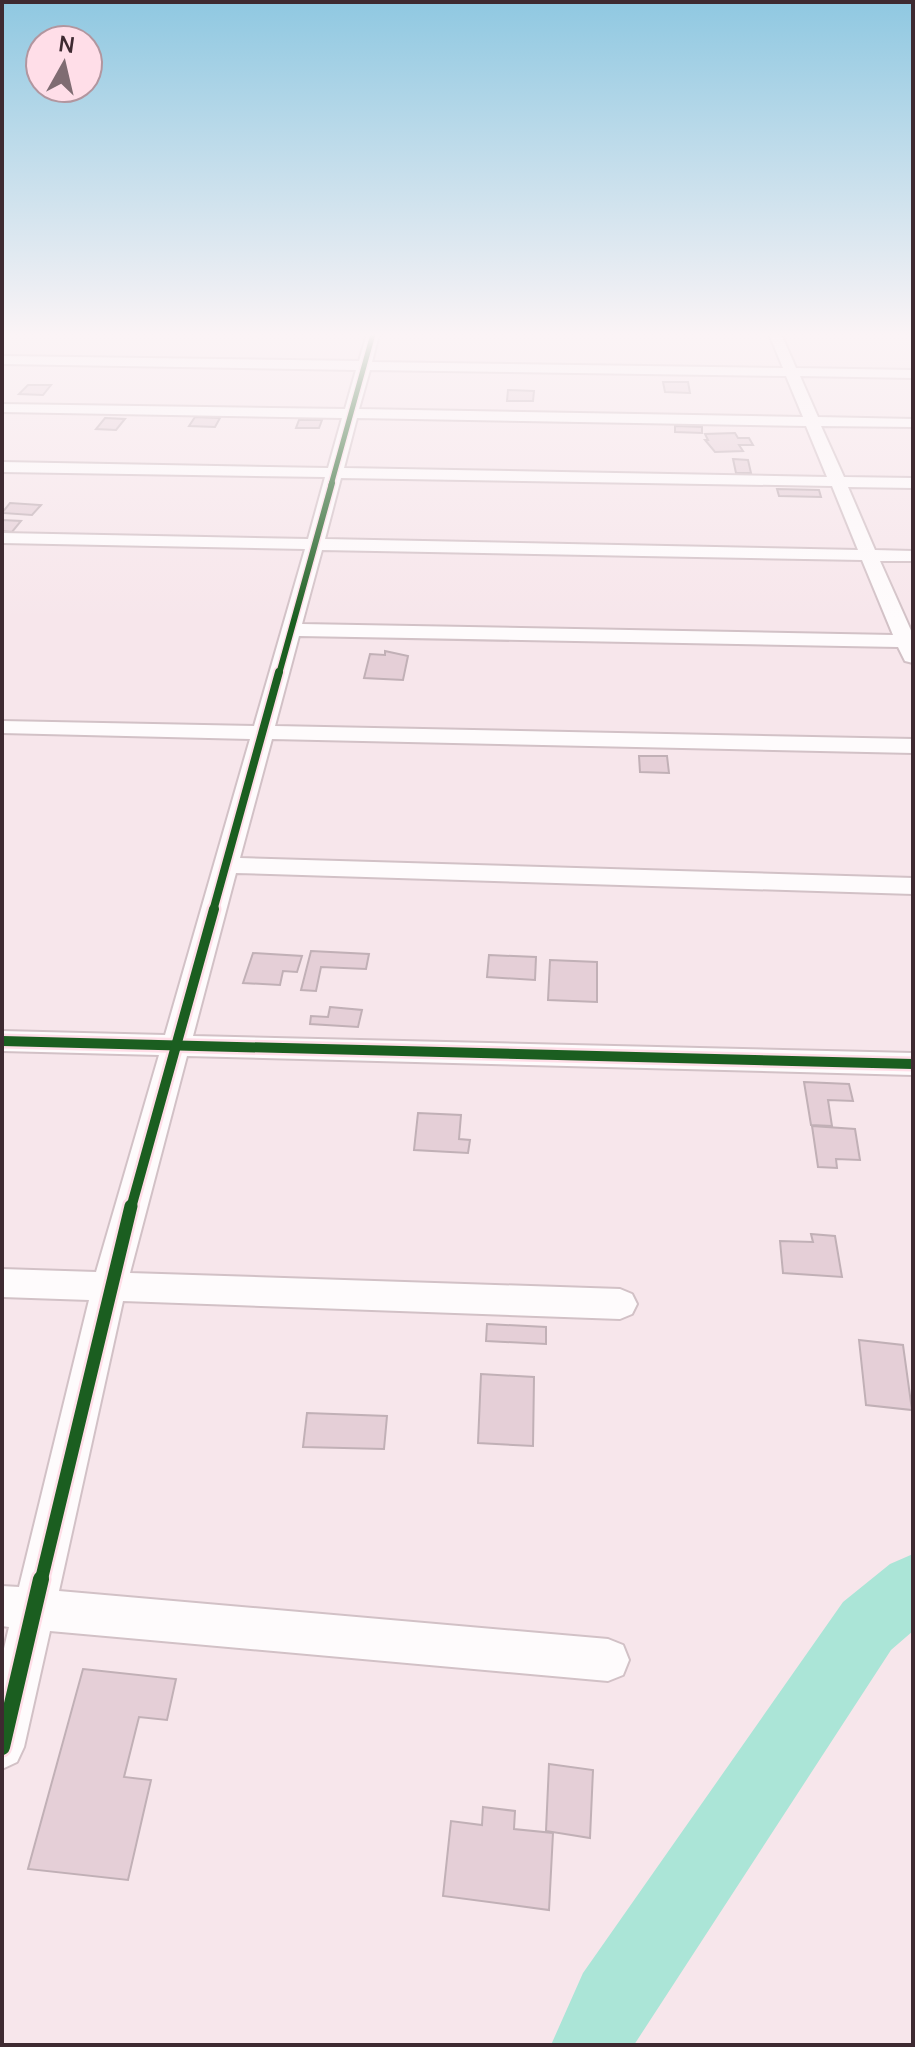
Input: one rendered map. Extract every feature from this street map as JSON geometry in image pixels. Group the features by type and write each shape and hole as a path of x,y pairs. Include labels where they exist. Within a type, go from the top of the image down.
{"street":[{"path":"2,1747 18,1606 347,430"},
{"path":"816,430 868,555 909,641 913,660"},
{"path":"2,467 913,483"},
{"path":"2,538 913,556"},
{"path":"291,630 909,641"},
{"path":"2,727 913,746"},
{"path":"226,865 913,886"},
{"path":"2,1041 913,1064"},
{"path":"2,1283 620,1304"},
{"path":"18,1606 608,1660"}],"building":[{"path":"675,430 702,430 702,433 675,432"},
{"path":"735,433 738,438 749,438 753,445 739,445 743,451 715,452 705,440 708,440 705,434"},
{"path":"733,459 748,460 751,473 736,473"},
{"path":"777,489 819,490 821,497 779,496"},
{"path":"10,503 41,505 32,515 2,513"},
{"path":"2,520 21,521 12,532 2,531"},
{"path":"385,651 408,656 403,680 364,678 370,654 385,655"},
{"path":"639,756 667,756 669,773 640,772"},
{"path":"311,951 369,954 366,969 321,967 316,991 301,990"},
{"path":"253,953 302,956 297,972 283,971 280,985 243,983"},
{"path":"489,955 536,957 535,980 487,977"},
{"path":"550,960 597,962 597,1002 548,1000"},
{"path":"330,1007 362,1010 358,1027 310,1024 311,1016 328,1017"},
{"path":"804,1082 849,1084 853,1101 828,1100 832,1126 811,1125"},
{"path":"418,1113 461,1115 459,1139 470,1140 468,1153 414,1150"},
{"path":"812,1126 855,1129 860,1160 836,1159 837,1168 818,1167"},
{"path":"811,1234 835,1236 842,1277 783,1273 780,1241 813,1242"},
{"path":"487,1324 546,1327 546,1344 486,1341"},
{"path":"859,1340 903,1345 912,1410 866,1405"},
{"path":"481,1374 534,1377 533,1446 478,1443"},
{"path":"307,1413 387,1416 384,1449 303,1447"},
{"path":"83,1669 176,1679 167,1720 139,1717 124,1777 151,1780 128,1880 28,1869"},
{"path":"549,1764 593,1770 590,1838 546,1831"},
{"path":"483,1807 515,1811 514,1829 553,1833 549,1910 443,1896 451,1821 482,1825"}],"waterway":[{"path":"592,2045 612,2002 867,1626 913,1587"}],"cycle path":[{"path":"2,1747 109,1287 347,430"},
{"path":"2,1041 913,1064"}]}
